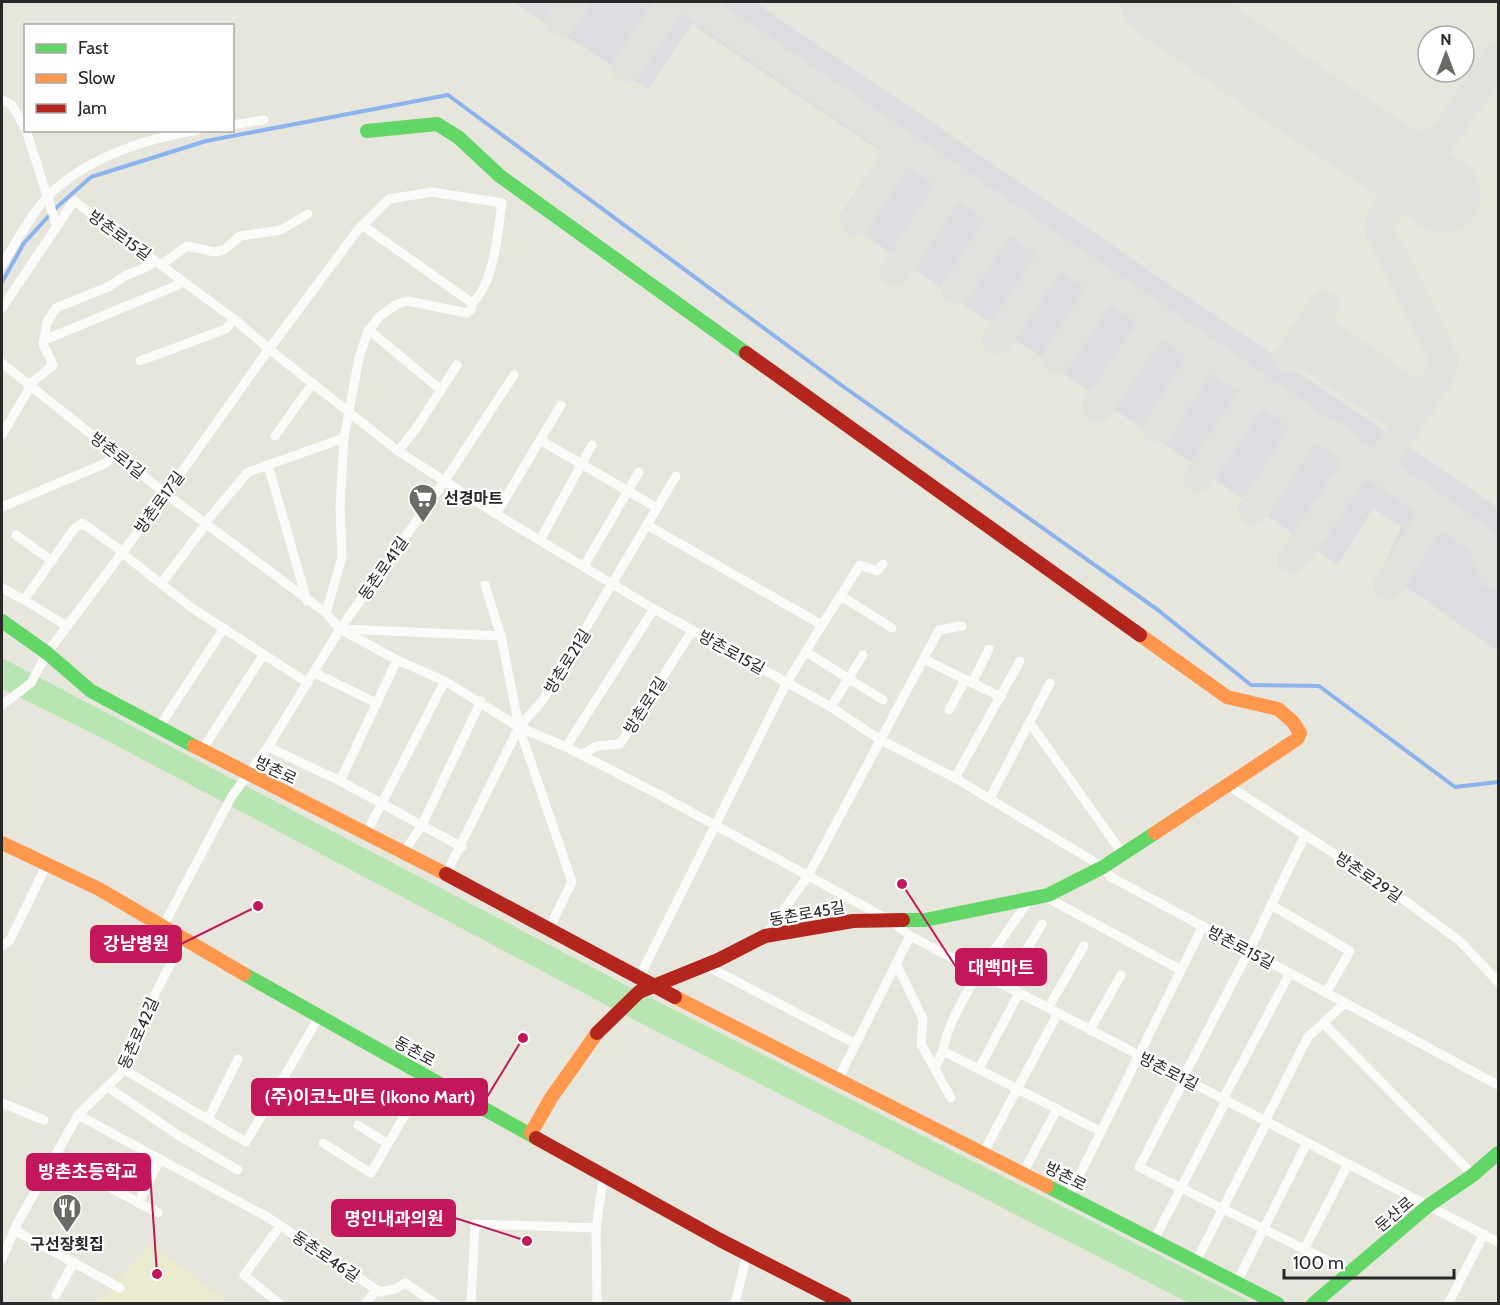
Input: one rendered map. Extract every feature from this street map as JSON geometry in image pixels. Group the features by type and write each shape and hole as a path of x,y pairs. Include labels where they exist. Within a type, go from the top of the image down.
{"street":[{"path":"2,100 12,105 24,126"},
{"path":"234,125 264,120"},
{"path":"326,613 342,557 340,507 344,438 359,358 369,330 379,317 397,304 408,301 466,313 471,310 472,303 478,297 490,268 502,203 513,185 458,137 437,123 367,131"},
{"path":"27,132 49,209 56,224"},
{"path":"2,265 47,197 81,168 121,151 191,132"},
{"name":"동촌로45길","path":"513,185 1227,697 1278,708 1294,720 1300,733 1297,739 1229,786 1103,867 1044,896 925,920 853,921 765,936 705,965 639,992 601,1027 551,1098 531,1133"},
{"path":"269,349 362,225 389,199 432,192 502,203"},
{"name":"방촌로15길","path":"2,308 56,224 74,201 234,319 398,451 444,482 692,631 831,707 879,739 990,798 1103,867 1111,878 1498,1086"},
{"path":"2,435 29,387 53,365 44,340 47,322 56,309 70,300 110,286 125,276 187,246 215,252 224,250 240,236 281,230 308,214"},
{"path":"362,225 472,303"},
{"path":"44,340 178,285 182,280"},
{"path":"140,361 226,329 234,319"},
{"path":"369,330 441,390"},
{"name":"방촌로17길","path":"2,705 31,683 47,653 166,494 269,349"},
{"name":"방촌로1길","path":"2,363 29,387 166,494 326,613 340,629 397,660 445,681 481,701 519,727 566,747 716,826 891,921 910,936 1498,1242"},
{"path":"398,451 457,365"},
{"name":"동촌로41길","path":"162,928 232,796 268,747 340,629 444,482 514,375"},
{"path":"275,436 313,383"},
{"path":"496,514 561,405"},
{"path":"161,584 248,472 344,438"},
{"path":"540,440 657,508"},
{"path":"540,540 592,445"},
{"path":"2,507 106,463 117,454"},
{"path":"268,465 307,601"},
{"path":"584,566 639,472"},
{"name":"방촌로21길","path":"446,874 462,847 519,727 543,700 676,476"},
{"path":"24,600 74,529 82,523 161,584 308,683"},
{"path":"647,525 822,625"},
{"path":"16,535 52,561"},
{"path":"639,978 787,682 860,566 877,572 883,564"},
{"path":"485,585 501,636 519,727 572,882 549,929"},
{"path":"2,588 67,626"},
{"path":"841,596 892,628"},
{"path":"566,747 654,609"},
{"name":"방촌로","path":"2,621 47,653 91,691 247,774 367,832 654,986 1278,1304"},
{"path":"765,936 808,876 939,630 962,626"},
{"path":"159,727 224,628"},
{"path":"340,629 501,636"},
{"name":"방촌로1길","path":"581,755 597,746 620,744 692,631"},
{"path":"949,710 989,649"},
{"path":"806,652 883,700"},
{"path":"202,750 264,654"},
{"path":"831,707 863,655"},
{"path":"924,659 1000,697"},
{"path":"340,781 397,660"},
{"path":"955,778 1020,661"},
{"path":"315,673 376,703"},
{"path":"367,832 445,681"},
{"path":"990,798 1050,683"},
{"path":"404,852 422,825 481,701"},
{"path":"1030,723 1122,853"},
{"path":"268,747 340,781 462,847"},
{"name":"방촌로29길","path":"1229,786 1392,891 1461,942 1498,982"},
{"path":"1305,835 1139,1167 1350,1272"},
{"name":"동촌로","path":"2,843 99,889 162,928 319,1017 747,1254 845,1304"},
{"path":"2,946 10,940 47,864"},
{"path":"1044,896 1179,969"},
{"path":"935,1068 944,1051 945,1036 980,973 1029,900"},
{"path":"1271,905 1350,951 1326,993"},
{"path":"1005,986 1042,924"},
{"path":"1069,1196 1179,969 1203,926"},
{"path":"838,1079 910,936"},
{"name":"동촌로42길","path":"2,1259 14,1230 78,1115 109,1088 123,1069 156,992 183,940"},
{"path":"1048,1008 1084,946"},
{"path":"896,963 923,1019 921,1044 951,1098"},
{"path":"705,965 856,1044"},
{"path":"1154,1240 1290,973"},
{"path":"1090,1030 1121,975"},
{"path":"979,1069 1019,993"},
{"path":"1196,1262 1308,1037 1345,1003"},
{"path":"983,1153 1058,1013"},
{"path":"123,1069 246,1142 319,1017"},
{"path":"1323,1023 1473,1175"},
{"path":"944,1051 1100,1131"},
{"path":"208,1119 238,1059"},
{"path":"323,1143 371,1173 427,1077"},
{"path":"109,1088 178,1135 238,1170"},
{"path":"2,1103 44,1120"},
{"path":"1023,1173 1057,1109"},
{"path":"78,1115 160,1159 138,1203"},
{"path":"358,1125 388,1144"},
{"path":"1237,1282 1307,1143"},
{"name":"둔산로","path":"1313,1304 1429,1205 1473,1175 1498,1153"},
{"path":"54,1158 158,1213"},
{"name":"동촌로46길","path":"160,1159 248,1206 376,1290 380,1292 395,1289 405,1283 436,1304"},
{"path":"1304,1250 1348,1164"},
{"path":"597,1304 596,1228 604,1174"},
{"path":"471,1304 475,1224 596,1228"},
{"path":"280,1226 243,1275 280,1304"},
{"path":"14,1230 120,1288"},
{"path":"1448,1304 1484,1234"},
{"path":"735,1304 747,1254"},
{"path":"56,1295 74,1262"},
{"path":"369,1302 376,1290"}],"shaded area":[{"path":"513,2 755,2 1495,506 1498,518 1498,651 1382,570 1401,526 1373,508 1338,565 839,217 882,152 692,24 648,89"},
{"path":"151,1244 228,1303 97,1304"}],"green space":[{"path":"2,658 639,992 1253,1303 1189,1303 629,1017 102,738 2,689"}],"waterway":[{"path":"2,282 24,243 57,207 91,177 206,141 448,95 837,382 1158,610 1251,685 1319,686 1455,787 1498,782"}],"taxiway":[{"path":"560,22 574,2"},
{"path":"692,2 1300,416 1303,422 1302,436"},
{"path":"627,68 669,6"},
{"path":"1417,177 1498,57"},
{"path":"1370,145 1409,149 1426,145 1445,135"},
{"path":"855,222 897,156 898,142"},
{"path":"895,271 949,190"},
{"path":"1292,560 1354,471 1385,457 1440,375 1443,360 1440,351 1380,232 1380,221 1389,210"},
{"path":"956,290 999,225 999,211"},
{"path":"997,340 1051,259"},
{"path":"1057,359 1100,293 1100,279"},
{"path":"1298,344 1325,305"},
{"path":"1097,408 1152,327"},
{"path":"1303,337 1310,332 1323,332 1410,392 1424,393 1430,390"},
{"path":"1158,429 1200,363 1201,349"},
{"path":"1288,357 1307,355 1398,415 1406,418 1413,416"},
{"path":"1198,478 1252,397"},
{"path":"1253,511 1302,436 1311,431 1327,432 1340,440 1353,457 1354,471"},
{"path":"1358,455 1426,501 1429,522 1388,586"},
{"path":"1426,501 1481,541 1495,575"}],"runway":[{"path":"1159,2 1443,195"}],"traffic: fast":[{"path":"367,131 437,124 458,137 500,176 746,353"},
{"path":"2,621 47,653 91,691 194,746"},
{"path":"903,920 925,920 1048,895 1103,867 1155,833"},
{"path":"244,974 536,1138"},
{"path":"1313,1304 1429,1205 1473,1175 1498,1153"},
{"path":"1047,1186 1278,1304"}],"traffic: slow":[{"path":"1140,635 1227,697 1278,709 1293,722 1300,733 1297,739 1155,833"},
{"path":"194,746 446,874"},
{"path":"2,843 99,889 244,974"},
{"path":"675,997 1047,1186"},
{"path":"531,1133 551,1098 597,1033"}],"traffic: jam":[{"path":"746,353 1140,635"},
{"path":"446,874 675,997"},
{"path":"597,1033 639,992 718,960 765,936 853,921 903,920"},
{"path":"536,1138 720,1240 845,1304"}],"place":[{"name":"선경마트","path":"423,524"},
{"name":"대백마트","path":"902,884"},
{"name":"강남병원","path":"258,906"},
{"name":"(주)이코노마트 (Ikono Mart)","path":"523,1038"},
{"name":"구선장횟집","path":"67,1234"},
{"name":"명인내과의원","path":"527,1241"},
{"name":"방촌초등학교","path":"157,1274"}]}
